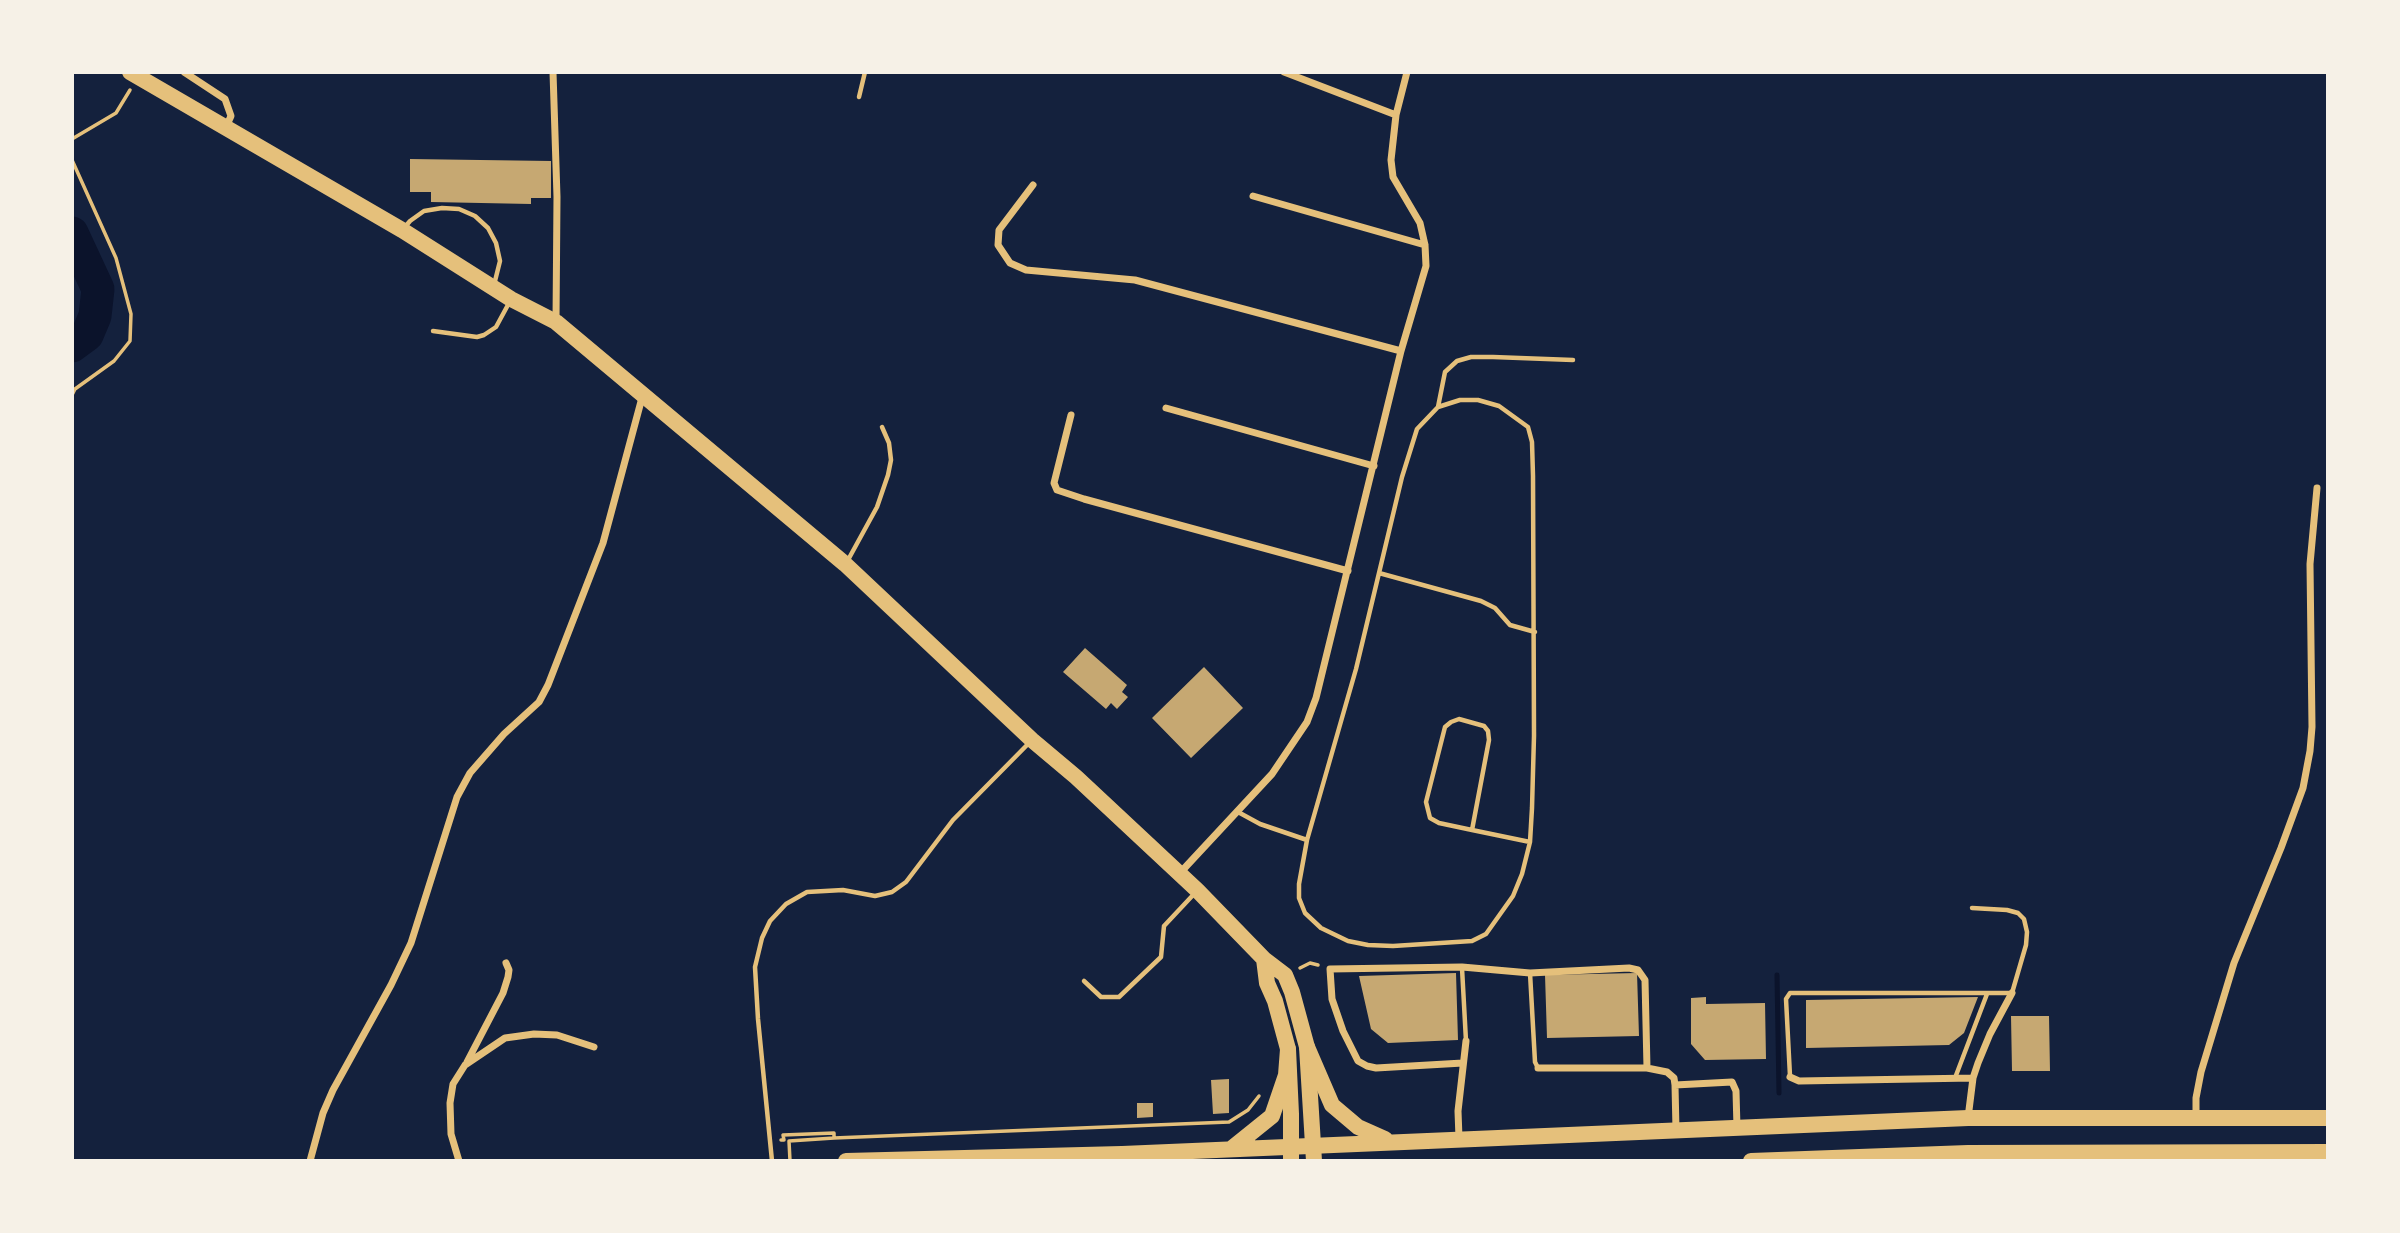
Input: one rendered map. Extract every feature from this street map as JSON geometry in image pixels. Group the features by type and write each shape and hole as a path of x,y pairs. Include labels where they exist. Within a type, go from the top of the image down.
{"main road":[{"path":"134,74 402,230 511,299 556,322 845,564 1197,890 1264,959 1285,975 1307,1047 1332,1105 1358,1127 1393,1142"},
{"path":"1264,959 1267,984 1275,1001 1288,1049 1291,1153"},
{"path":"1307,1047 1314,1153"},
{"path":"1231,1149 1272,1115 1286,1075 1288,1049"},
{"path":"846,1161 1231,1149 1314,1153 1393,1142 1968,1118 2328,1118"},
{"path":"1751,1161 1968,1153 2033,1158 2328,1153"}],"street":[{"path":"184,72 225,100 231,116 225,128"},
{"path":"553,72 557,197 556,322"},
{"path":"1284,72 1396,115"},
{"path":"1178,874 1272,774 1307,722 1316,698 1401,351 1426,266 1420,223 1393,177 1391,160 1396,115 1406,72"},
{"path":"1033,186 999,230 998,245 1010,262 1026,270 1135,281 1401,351"},
{"path":"1253,196 1425,245"},
{"path":"310,1161 323,1113 333,1090 411,943 457,797 470,773 504,734 539,702 548,685 603,543 643,394"},
{"path":"1166,408 1374,466"},
{"path":"1071,415 1054,483 1057,490 1348,571"},
{"path":"2196,1116 2201,1072 2234,962 2281,848 2305,776 2312,727 2310,564 2317,488"},
{"path":"459,1161 451,1134 450,1103 453,1084 503,993 509,970 506,963"},
{"path":"1463,1063 1376,1068 1358,1061 1343,1031 1332,999 1330,969 1462,967 1530,973 1629,968 1638,970 1645,980 1647,1068"},
{"path":"1968,1118 1973,1078 1990,1034 2012,993"},
{"path":"465,1065 505,1038 524,1035 557,1035 594,1047"},
{"path":"1459,1139 1458,1111 1466,1041"},
{"path":"1538,1068 1647,1068 1667,1072 1674,1078 1676,1130"},
{"path":"1790,1077 1799,1081 1973,1078"},
{"path":"1675,1085 1732,1082 1736,1091 1737,1128"}],"lane":[{"path":"859,97 865,72"},
{"path":"402,230 410,220 424,212 442,208 459,209 475,216 488,228 496,243 500,261 493,288"},
{"path":"433,331 477,337 484,335 496,327 511,299"},
{"path":"1438,407 1445,372 1457,361 1471,357 1573,360"},
{"path":"1460,400 1478,400 1499,406 1528,427 1532,443 1535,632 1530,842 1513,897 1486,934 1472,941 1393,946 1348,941 1321,928 1305,913 1298,898 1307,840 1356,669 1379,573 1402,477 1417,429 1438,407 1460,400"},
{"path":"845,564 877,507 888,475 891,460 889,443 882,427"},
{"path":"1379,573 1481,601 1495,608 1510,625 1535,632"},
{"path":"1472,830 1489,740 1488,731 1484,726 1459,719 1445,727 1426,802 1430,818 1439,823 1472,830 1530,842"},
{"path":"772,1161 755,967 762,938 770,920 786,904 807,892 843,890 876,896 892,892 906,882 953,820 1032,740"},
{"path":"1238,812 1260,824 1307,840"},
{"path":"1084,981 1101,997 1119,997 1155,966 1161,957 1164,926 1197,890"},
{"path":"1790,1077 1786,999 1790,993 2012,993 2026,945 2024,919 2018,913 2007,910 1972,908"},
{"path":"1462,967 1466,1041"},
{"path":"1530,973 1535,1062 1538,1068"},
{"path":"1955,1079 1987,994"}],"path":[{"path":"72,139 116,113 134,74"},
{"path":"72,160 116,258 131,314 130,341 114,361 75,389 72,395"},
{"path":"1285,975 1310,962 1330,969"},
{"path":"790,1161 789,1140 1229,1122 1248,1110 1264,1086"},
{"path":"771,1142 783,1140 783,1135 834,1133 834,1138"}],"building":[{"path":"410,159 551,161 551,198 531,198 531,204 431,202 431,192 410,192"},
{"path":"1085,648 1127,685 1122,692 1128,697 1117,709 1111,703 1106,709 1063,672"},
{"path":"1204,667 1243,708 1191,758 1152,718"},
{"path":"1456,973 1458,1040 1388,1043 1371,1029 1359,976"},
{"path":"1637,973 1639,1036 1547,1038 1545,975"},
{"path":"1706,997 1706,1004 1765,1003 1766,1059 1705,1060 1691,1044 1691,998"},
{"path":"1978,997 1964,1033 1949,1045 1806,1048 1806,1000"},
{"path":"2011,1016 2049,1016 2050,1071 2012,1071"},
{"path":"1229,1079 1229,1113 1213,1114 1211,1080"},
{"path":"1137,1103 1153,1103 1153,1117 1137,1118"}],"waterway":[{"path":"72,233 98,289 95,316 87,335 72,346"},
{"path":"1777,975 1779,1093"}]}
